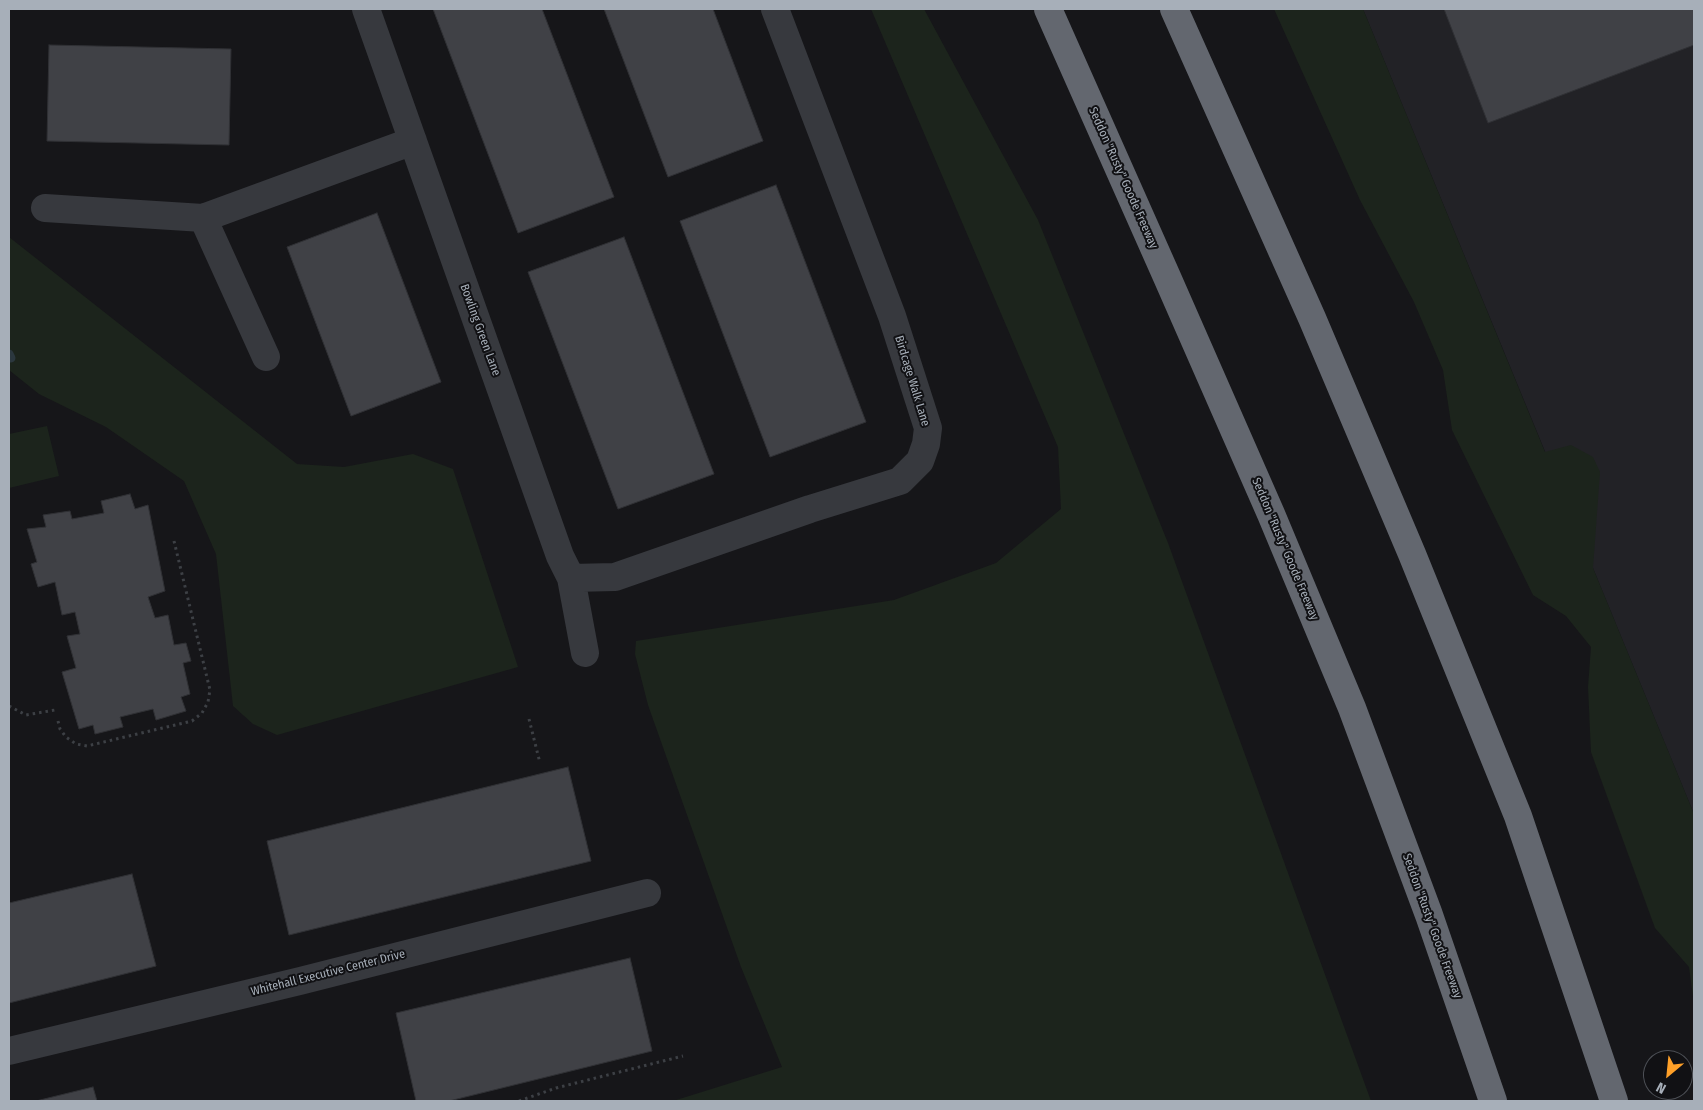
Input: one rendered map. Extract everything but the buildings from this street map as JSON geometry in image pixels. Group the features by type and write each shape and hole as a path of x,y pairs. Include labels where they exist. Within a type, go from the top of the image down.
{"highway":[{"name":"Seddon \"Rusty\" Goode Freeway","path":"1048,9 1267,505 1352,708 1429,915 1493,1101"},
{"path":"1174,9 1312,318 1412,554 1518,816 1614,1101"}],"street":[{"name":"Bowling Green Lane","path":"366,9 560,556 571,578 585,653"},
{"name":"Birdcage Walk Lane","path":"571,578 615,578 810,509 900,481 920,461 926,444 928,428 892,316 775,9"},
{"path":"45,208 203,218 413,141"},
{"path":"203,218 266,356"},
{"name":"Whitehall Executive Center Drive","path":"9,1052 647,893"}],"path":[{"path":"58,721 60,729 66,737 76,744 86,746 192,721 202,713 208,702 210,690 174,541"},
{"path":"9,706 26,715 55,710"},
{"path":"529,719 540,763"},
{"path":"519,1101 556,1088 683,1056"}],"shaded area":[{"path":"871,9 924,9 1038,220 1168,543 1371,1101 673,1101 782,1067 741,967 648,705 635,654 636,641 894,600 996,563 1061,509 1058,447"},
{"path":"1274,9 1363,9 1545,452 1571,445 1593,457 1600,472 1593,568 1694,814 1694,1004 1689,967 1655,928 1591,752 1588,687 1591,647 1566,616 1533,595 1452,430 1443,370 1414,302 1360,200"},
{"path":"1363,9 1694,9 1694,814 1593,568"},
{"path":"9,237 297,464 344,467 413,454 453,469 518,667 277,735 253,724 233,706 216,554 184,481 106,427 39,394 9,370"},
{"path":"47,426 59,476 9,488 9,434"}],"waterway":[{"path":"9,354 11,358"}]}
